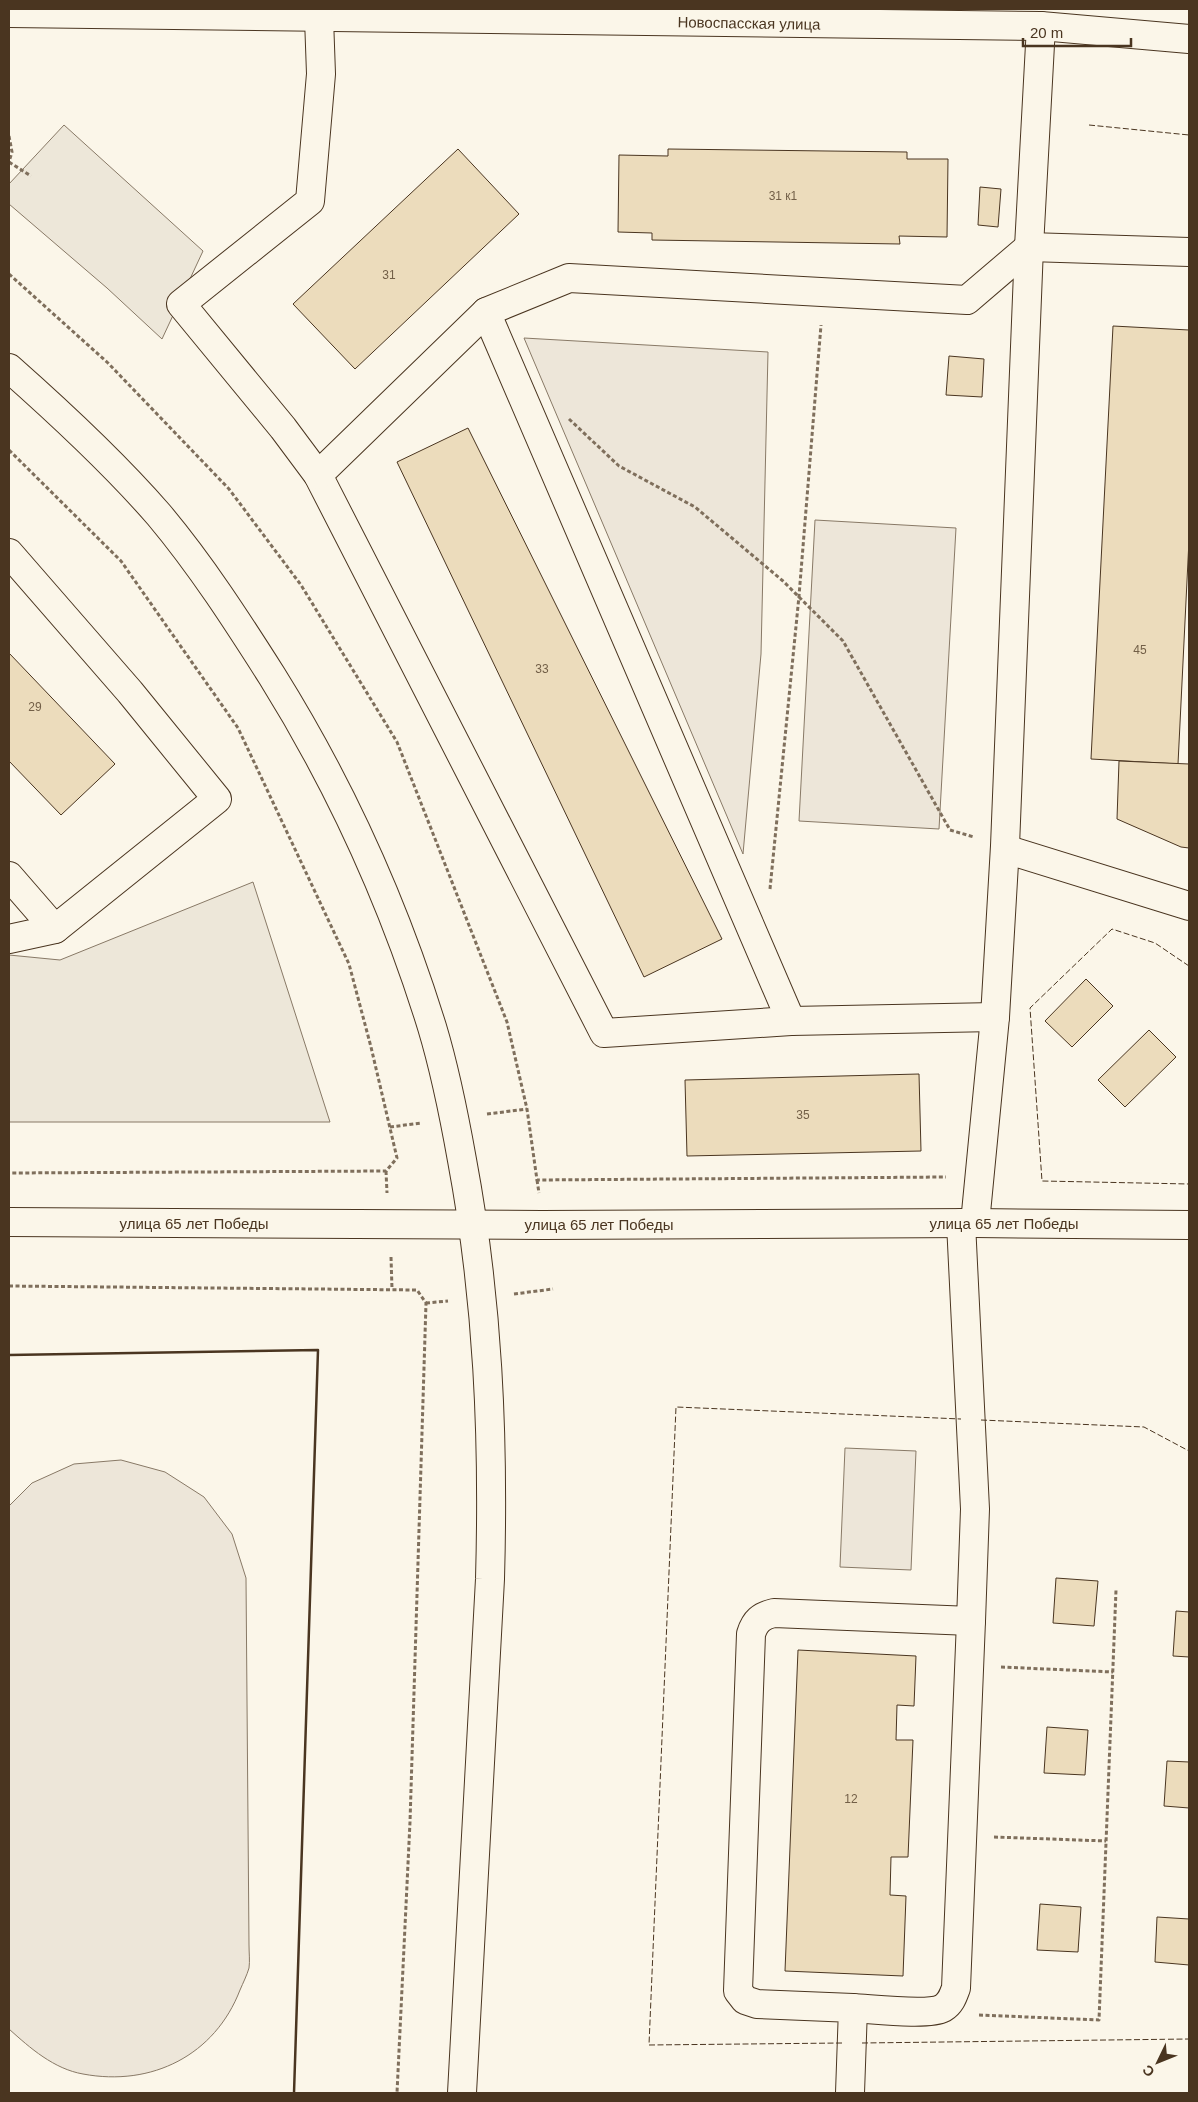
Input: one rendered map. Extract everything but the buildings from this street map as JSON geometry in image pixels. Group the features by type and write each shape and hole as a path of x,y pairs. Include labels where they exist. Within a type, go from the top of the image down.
{"street":[{"name":"Новоспасская улица","path":"9,13 1041,26 1189,40"},
{"path":"319,18 322,74 310,201 181,304 283,428 318,475 604,1033 791,1021 995,1017"},
{"path":"971,1622 774,1613 762,1616 755,1623 751,1634 738,1991 745,2000 757,2004 929,2012 943,2008 951,2001 956,1988 971,1622 975,1509 968,1223 980,1177 995,1017 1005,848 1029,247 1041,26"},
{"path":"318,475 486,312 569,278 967,300 1029,247 1189,252"},
{"path":"486,312 791,1021"},
{"path":"9,368 64,417 158,515 229,608 296,715 360,835 405,944 433,1030 454,1119 474,1223 483,1297 491,1422 492,1498 462,2093"},
{"path":"9,553 79,633 217,799 55,929 9,939"},
{"path":"1005,848 1189,906"},
{"path":"9,876 55,929"},
{"name":"улица 65 лет Победы","path":"9,1222 1189,1225"},
{"path":"850,2093 853,2008"}],"path":[{"path":"9,136 12,152 9,162 31,176"},
{"path":"9,274 108,363 229,489 301,585 397,742 507,1022 526,1109 537,1180 980,1177"},
{"path":"770,894 824,291"},
{"path":"562,412 619,466 695,507 798,596 843,641 950,830 1005,848"},
{"path":"9,450 121,561 238,728 349,964 397,1158 386,1171 9,1173"},
{"path":"390,1253 392,1289"},
{"path":"9,1286 417,1290 426,1303 410,1812 397,2093"},
{"path":"951,2001 970,2015 1098,2020 1116,1590"},
{"path":"969,1665 1113,1672"},
{"path":"962,1835 1106,1841"}],"shaded area":[{"path":"64,125 203,251 162,339 107,288 9,204 9,184"},
{"path":"524,338 768,352 761,654 743,854"},
{"path":"815,520 956,528 939,829 799,821"},
{"path":"253,882 330,1122 9,1122 9,955 60,960"},
{"path":"845,1448 916,1451 911,1570 840,1567"},
{"path":"121,1460 165,1472 204,1497 232,1534 246,1578 249,1968 229,2013 215,2032 198,2049 178,2061 156,2070 133,2076 109,2077 83,2074 62,2068 43,2057 9,2029 9,1506 32,1483 74,1464"}],"fence":[{"path":"1089,125 1189,135"},
{"path":"1189,966 1155,943 1112,929 1030,1008 1042,1181 1189,1184"},
{"path":"842,2043 649,2045 676,1407 961,1419"},
{"path":"981,1420 1144,1427 1189,1451"},
{"path":"862,2043 1189,2039"}],"wall":[{"path":"9,1355 318,1350 294,2093"}]}
